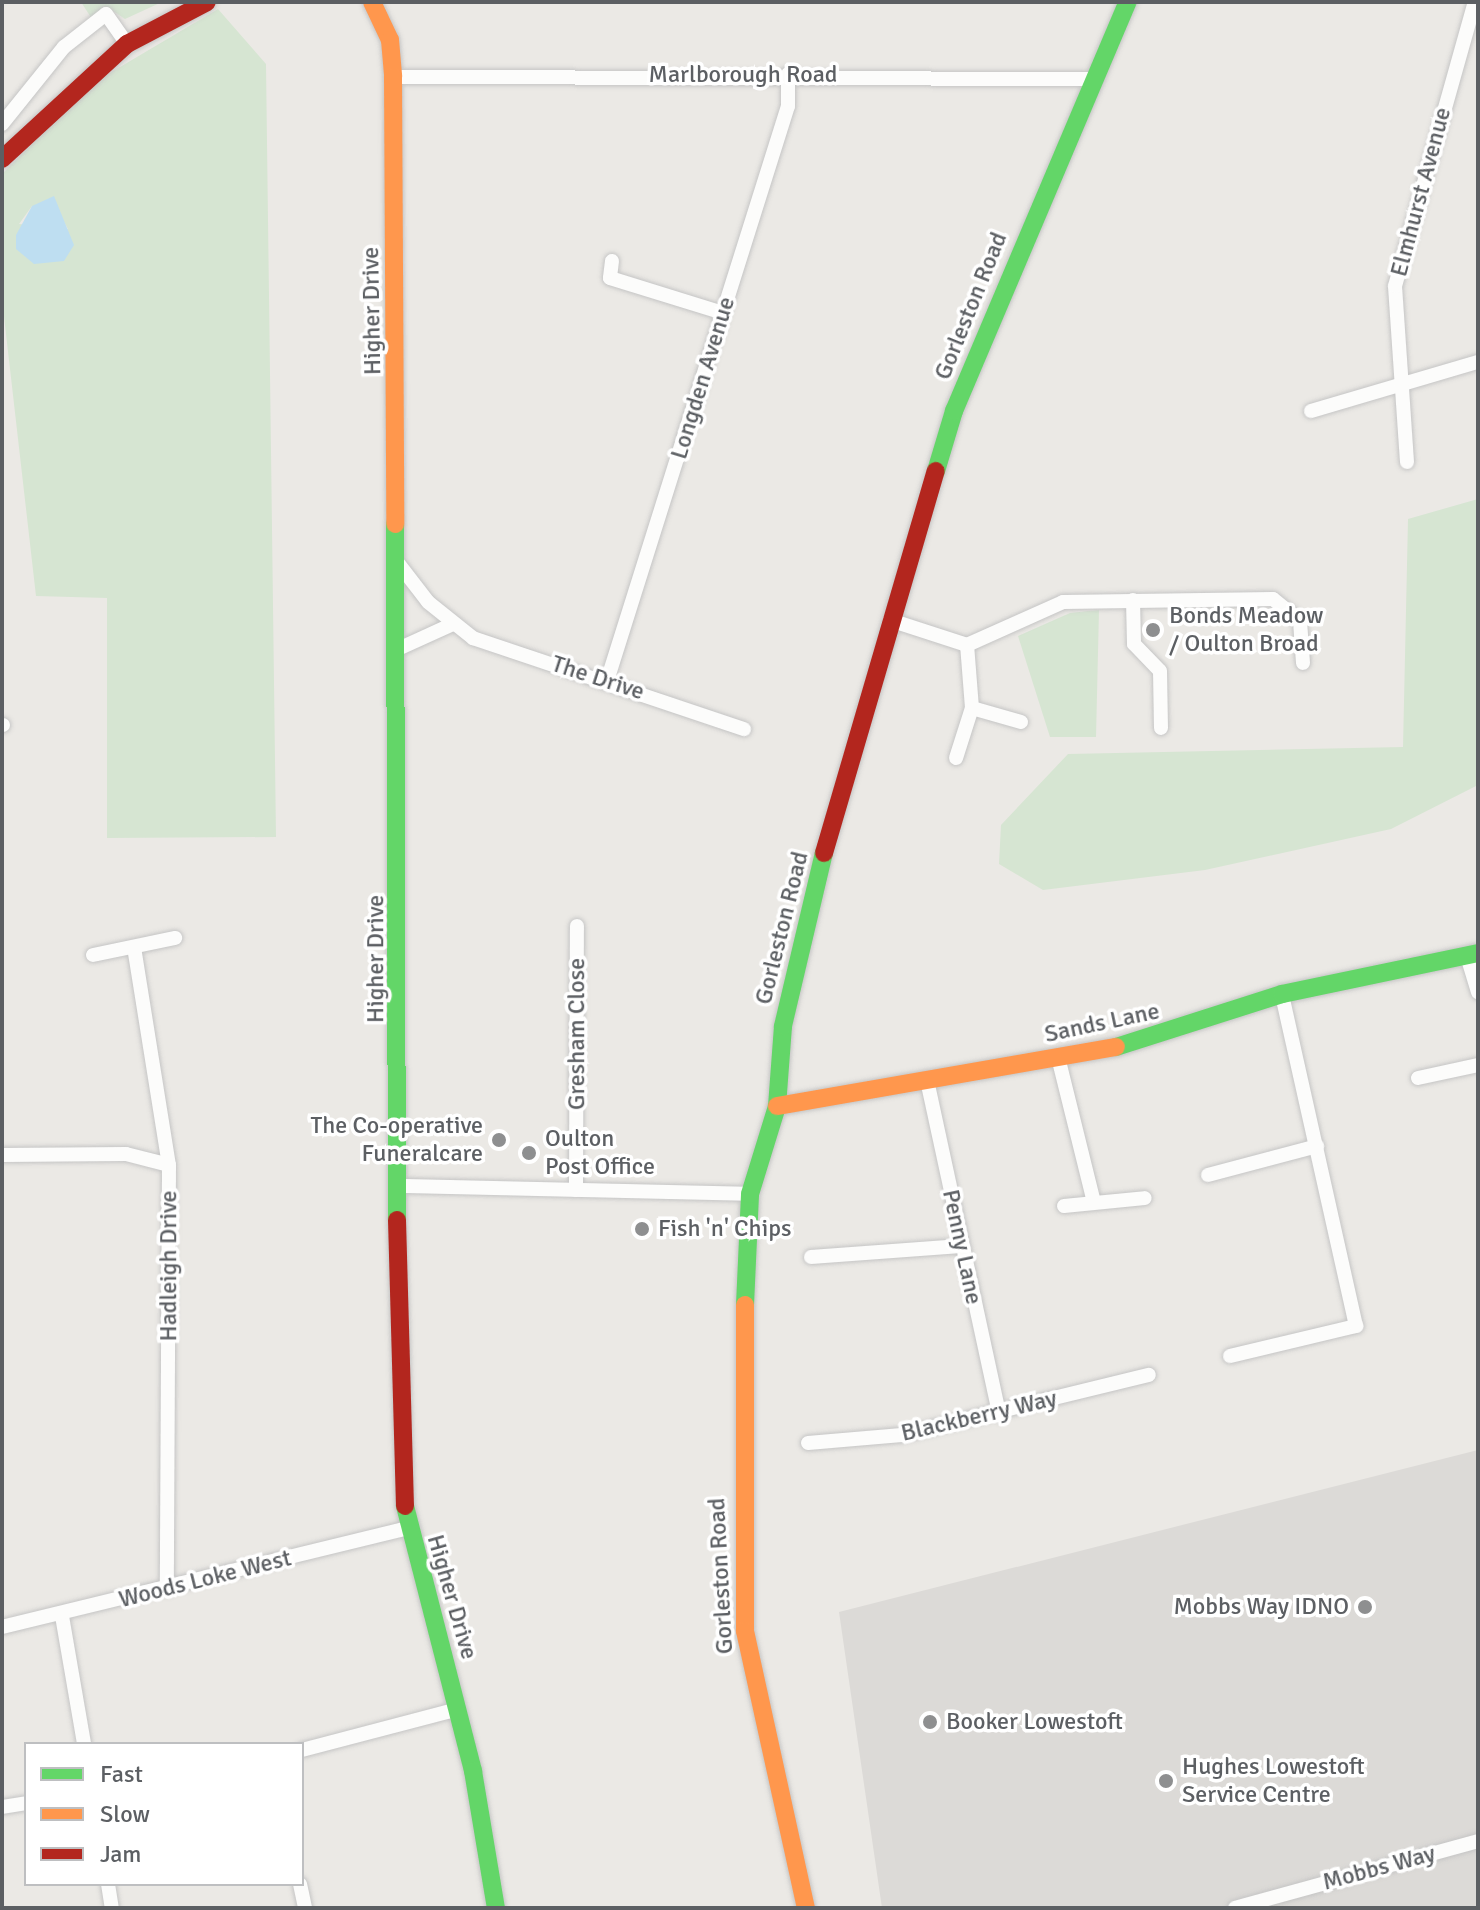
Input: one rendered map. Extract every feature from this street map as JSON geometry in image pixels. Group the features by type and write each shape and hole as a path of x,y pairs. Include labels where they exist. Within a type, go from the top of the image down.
{"main road":[{"path":"2,159 127,44 207,2"},
{"name":"Higher Drive","path":"372,2 390,40 393,77 402,1186 398,1418 407,1528 458,1709 496,1908"},
{"name":"Gorleston Road","path":"806,1908 745,1631 740,1441 750,1194 777,1106 794,972 890,620 954,411 1092,79 1128,2"},
{"name":"Sands Lane","path":"777,1106 1150,1041 1282,994 1472,955"}],"street":[{"name":"Elmhurst Avenue","path":"1407,462 1395,286 1475,2"},
{"path":"2,124 64,47 106,14 127,44"},
{"name":"Marlborough Road","path":"393,77 788,74 1092,79"},
{"name":"Longden Avenue","path":"607,681 788,106 788,74"},
{"path":"612,261 610,278 723,313"},
{"path":"1311,411 1478,362"},
{"name":"The Drive","path":"398,563 453,624 473,638 744,729"},
{"path":"890,620 967,645 1063,602 1273,599 1300,621 1303,663"},
{"path":"1133,600 1134,644 1160,671 1161,728"},
{"path":"398,649 453,624"},
{"path":"956,758 972,708 967,645"},
{"path":"972,708 1021,722"},
{"name":"Gresham Close","path":"576,1190 577,926"},
{"path":"93,955 175,938"},
{"name":"Hadleigh Drive","path":"134,947 169,1165 167,1589"},
{"path":"1472,955 1478,992"},
{"path":"1230,1356 1356,1326 1282,994"},
{"path":"1058,1057 1094,1202"},
{"path":"1418,1078 1478,1065"},
{"name":"Penny Lane","path":"927,1080 999,1414"},
{"path":"1208,1175 1317,1146"},
{"path":"2,1155 126,1154 169,1165"},
{"path":"402,1186 750,1194"},
{"path":"1064,1206 1145,1198"},
{"path":"811,1257 961,1246"},
{"name":"Blackberry Way","path":"808,1443 902,1435 999,1414 1149,1375"},
{"name":"Woods Loke West","path":"2,1627 62,1616 407,1528"},
{"path":"62,1616 84,1742"},
{"path":"304,1749 458,1709"},
{"path":"2,1807 24,1803"},
{"name":"Mobbs Way","path":"1235,1908 1478,1841"},
{"path":"108,1886 112,1908"},
{"path":"300,1886 305,1908"}],"shaded area":[{"path":"1478,1450 1478,1908 882,1908 839,1612"}],"green space":[{"path":"81,2 162,2 125,19 110,9 92,19"},
{"path":"218,9 266,64 276,837 107,838 107,598 36,596 2,299 2,174 93,83","holes":["32,206 56,208 68,229 19,224"]},
{"path":"1478,499 1478,785 1391,829 1205,870 1043,890 999,864 1001,825 1068,754 1403,747 1408,519"},
{"path":"1099,610 1096,737 1050,737 1018,636 1070,613"}],"water":[{"path":"54,196 74,245 64,261 34,264 16,249 16,235 32,206"}],"traffic: fast":[{"path":"936,471 954,411 1128,2"},
{"path":"395,524 397,1220"},
{"path":"745,1305 750,1194 777,1106 783,1026 824,853"},
{"path":"1116,1047 1282,994 1478,953"},
{"path":"405,1506 473,1771 496,1908"}],"traffic: slow":[{"path":"372,2 390,40 393,77 395,524"},
{"path":"777,1106 1116,1047"},
{"path":"745,1305 745,1631 806,1908"}],"traffic: jam":[{"path":"2,159 127,44 207,2"},
{"path":"824,853 936,471"},
{"path":"397,1220 405,1506"}],"place":[{"name":"Bonds Meadow / Oulton Broad","path":"1153,630"},
{"name":"The Co-operative Funeralcare","path":"499,1140"},
{"name":"Oulton Post Office","path":"529,1153"},
{"name":"Fish 'n' Chips","path":"642,1229"},
{"name":"Mobbs Way IDNO","path":"1365,1607"},
{"name":"Booker Lowestoft","path":"930,1722"},
{"name":"Hughes Lowestoft Service Centre","path":"1166,1781"}]}
